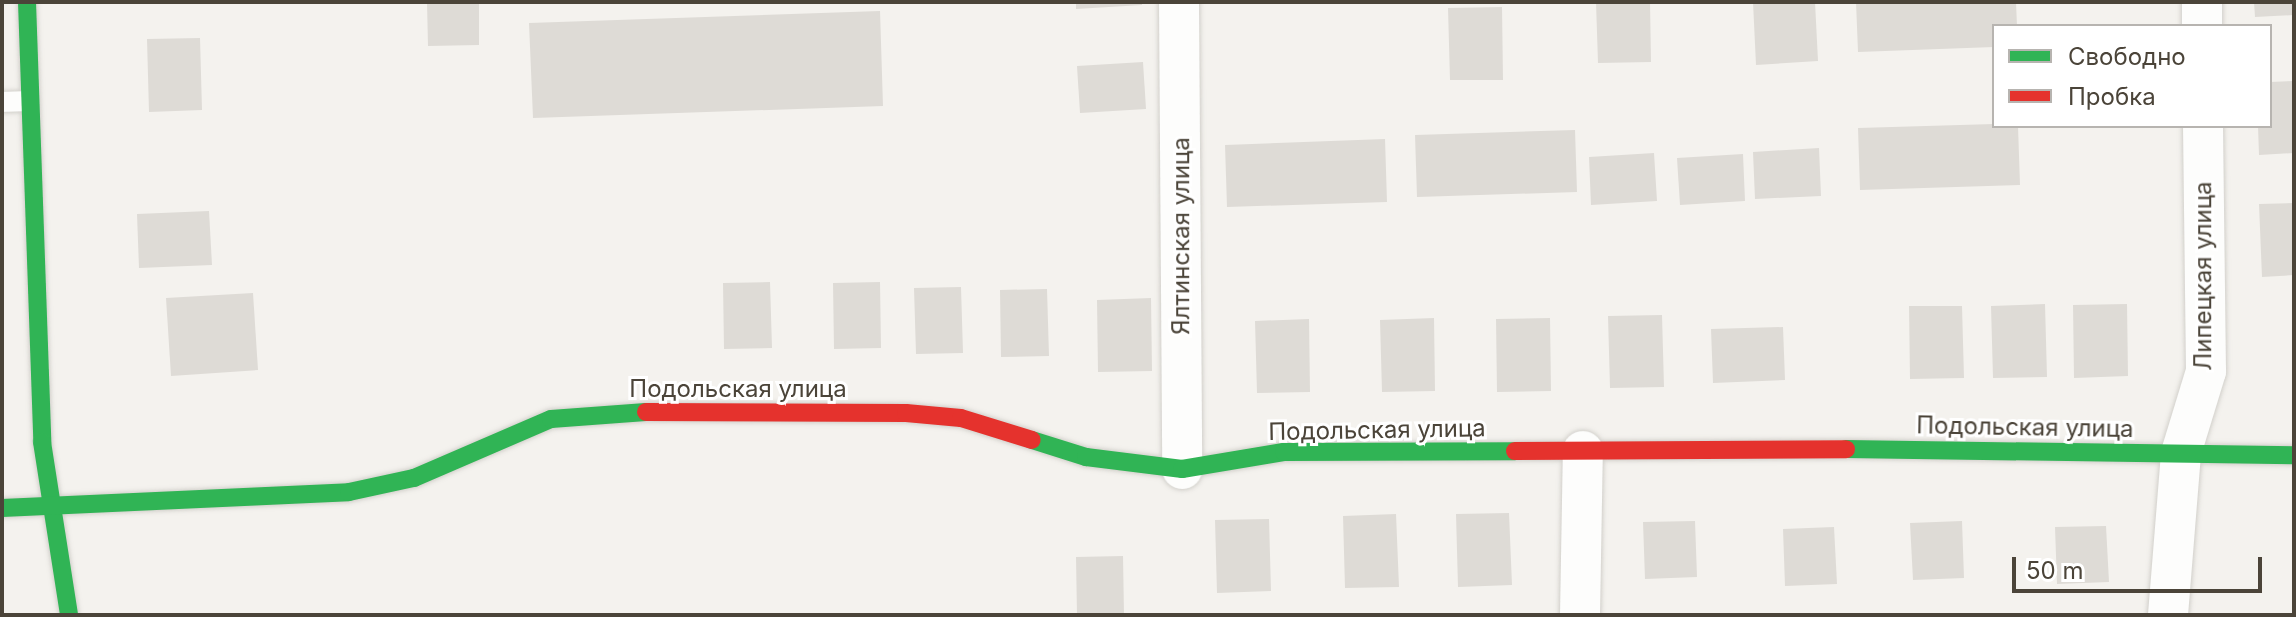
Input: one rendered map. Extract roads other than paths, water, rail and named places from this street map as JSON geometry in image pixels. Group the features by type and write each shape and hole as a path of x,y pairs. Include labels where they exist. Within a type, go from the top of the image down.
{"street":[{"path":"27,2 42,442 69,615"},
{"name":"Ялтинская улица","path":"1179,2 1182,469"},
{"path":"2202,2 2202,24"},
{"name":"Липецкая улица","path":"2168,615 2181,453 2206,371 2203,128"},
{"name":"Подольская улица","path":"2,508 349,492 414,478 551,419 607,412 906,413 961,418 1086,457 1182,469 1284,452 2294,455"},
{"path":"1580,615 1583,451"}],"lane":[{"path":"2,102 28,101"}]}
